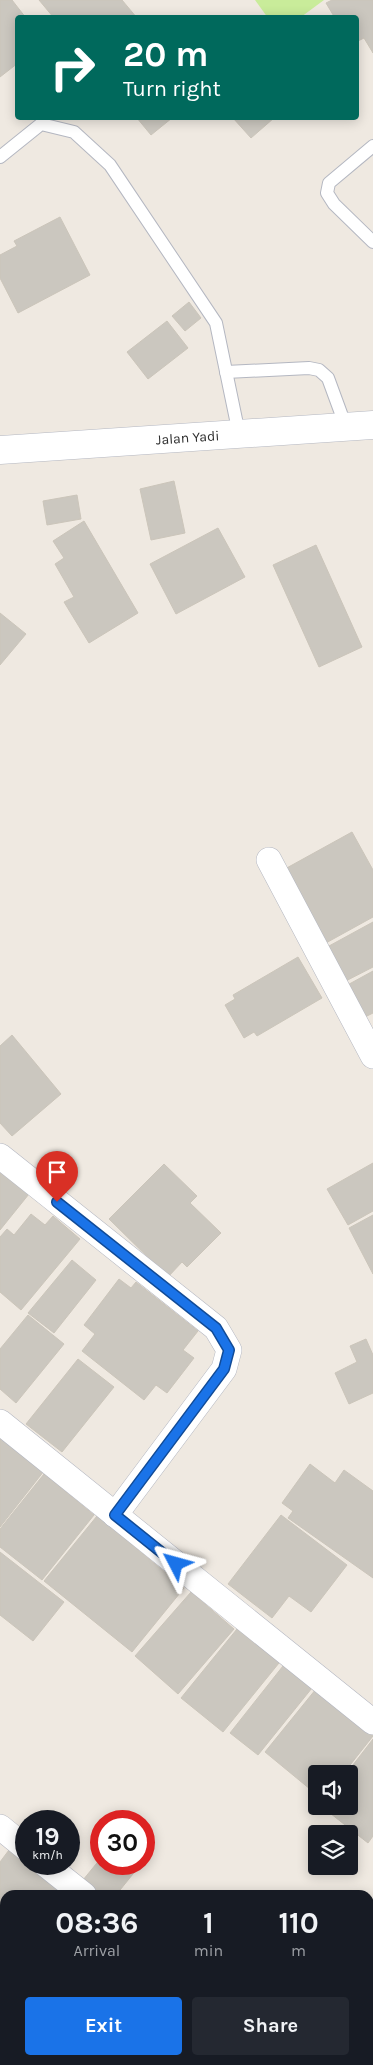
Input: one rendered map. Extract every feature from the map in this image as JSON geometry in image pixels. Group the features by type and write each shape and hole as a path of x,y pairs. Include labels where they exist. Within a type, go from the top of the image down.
{"street":[{"name":"Jalan Yadi","path":"0,450 373,425"},
{"path":"270,860 373,1056"},
{"path":"0,1156 216,1328 229,1350 224,1369 115,1515"},
{"path":"0,1422 373,1722"},
{"path":"0,1827 15,1839"},
{"path":"59,1875 78,1890"}],"lane":[{"path":"0,157 41,124 74,132 110,165 216,323 239,434"},
{"path":"373,146 329,183 327,193 334,204 373,242"},
{"path":"226,372 309,368 319,370 328,378 346,427"}],"green space":[{"path":"255,0 324,0 304,15 266,15"}],"building":[{"path":"0,0 12,0 24,15 15,15 15,65 0,77"},
{"path":"39,0 122,0 134,15 52,15"},
{"path":"332,0 373,0 373,53 364,38 359,40 359,15 333,15 326,3"},
{"path":"139,120 170,120 151,135"},
{"path":"235,120 272,120 251,138"},
{"path":"60,217 90,275 18,313 0,278 0,255 17,246 14,241"},
{"path":"189,302 201,318 185,331 172,316"},
{"path":"167,321 188,348 148,379 127,352"},
{"path":"174,481 185,533 151,540 140,489"},
{"path":"77,495 81,519 47,525 43,501"},
{"path":"84,521 138,613 89,643 64,602 74,597 55,564 64,558 53,541"},
{"path":"218,528 245,577 176,614 150,564"},
{"path":"316,545 362,647 319,667 273,565"},
{"path":"0,613 26,634 0,665"},
{"path":"352,832 373,870 373,917 315,949 274,875"},
{"path":"373,922 373,967 336,986 318,952"},
{"path":"298,957 322,998 257,1036 254,1032 244,1038 225,1005 235,999 233,995"},
{"path":"373,971 373,1013 357,1021 342,988"},
{"path":"12,1035 61,1094 12,1136 0,1123 0,1046"},
{"path":"373,1163 373,1211 348,1225 327,1189"},
{"path":"164,1164 197,1196 190,1203 221,1233 187,1267 182,1262 168,1277 109,1219"},
{"path":"0,1170 29,1194 0,1230"},
{"path":"31,1214 45,1225 53,1216 80,1239 21,1310 0,1292 0,1237 7,1229 14,1235"},
{"path":"373,1215 373,1274 349,1228"},
{"path":"72,1260 96,1280 54,1333 28,1313"},
{"path":"119,1279 131,1288 136,1282 198,1331 183,1350 194,1358 167,1393 156,1385 144,1400 82,1351 95,1334 84,1325"},
{"path":"28,1315 64,1344 16,1403 0,1389 0,1349"},
{"path":"366,1339 373,1355 373,1393 349,1404 335,1373 357,1362 350,1346"},
{"path":"78,1359 114,1387 62,1452 26,1424"},
{"path":"0,1436 44,1471 0,1527"},
{"path":"310,1464 335,1483 344,1470 373,1491 373,1578 288,1518 293,1511 282,1503"},
{"path":"44,1474 94,1515 42,1580 0,1547 0,1529"},
{"path":"281,1515 347,1565 311,1612 289,1596 272,1618 228,1584"},
{"path":"97,1516 184,1588 132,1652 44,1581"},
{"path":"0,1552 64,1602 33,1641 0,1615"},
{"path":"191,1592 234,1629 178,1694 135,1656"},
{"path":"237,1629 279,1663 223,1732 181,1698"},
{"path":"283,1666 312,1688 258,1755 230,1733"},
{"path":"316,1689 373,1736 350,1765 308,1765 308,1787 265,1752"},
{"path":"373,1739 373,1836 368,1843 358,1835 358,1825 345,1825 332,1815 358,1815 358,1765 353,1765"},
{"path":"9,1850 15,1855 15,1875 40,1875 58,1890 0,1890 0,1862"},
{"path":"90,1871 90,1875 132,1875 120,1890 95,1890 83,1880"}],"route":[{"path":"57,1202 216,1328 229,1350 224,1369 115,1515 176,1564"}]}
